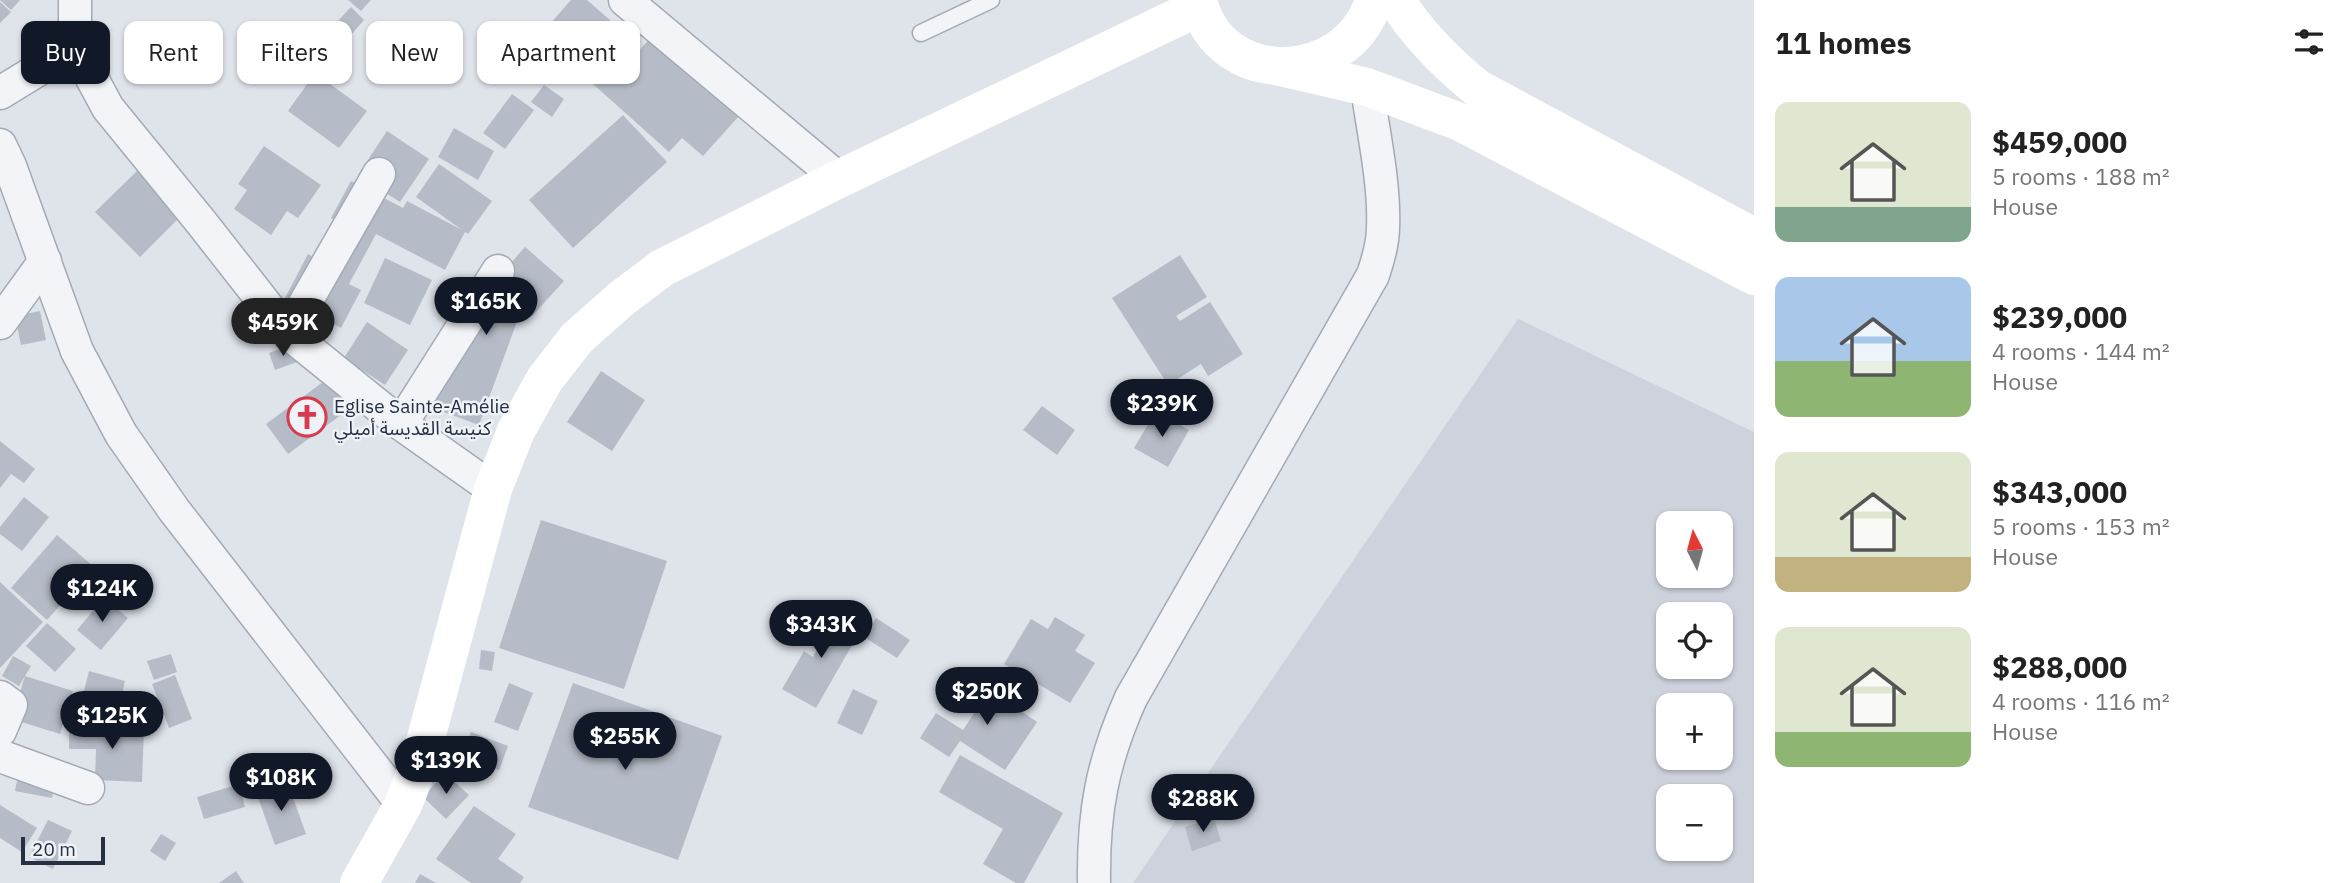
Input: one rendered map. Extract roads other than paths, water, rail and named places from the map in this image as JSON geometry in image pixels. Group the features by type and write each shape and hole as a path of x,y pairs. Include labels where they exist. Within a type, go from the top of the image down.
{"main road":[{"path":"1276,66 1297,66 1336,52 1352,39 1365,22 1374,0"},
{"path":"1396,0 1428,45 1477,88 1754,237"},
{"path":"359,883 403,806 419,764 493,489 516,431 545,379 577,338 621,299 662,268 1198,3 1221,41 1237,54 1256,62 1367,88 1460,122 1754,276"},
{"path":"1460,122 1477,88"}],"street":[{"path":"75,0 75,21"},
{"path":"625,0 839,179"},
{"path":"0,93 21,80"},
{"path":"95,84 108,108 288,333 401,424 493,489"},
{"path":"1094,883 1095,818 1102,777 1114,736 1131,698 1373,275 1382,241 1383,205 1367,88"},
{"path":"0,145 77,351 98,393 140,463 403,806"},
{"path":"288,333 379,174"},
{"path":"0,323 45,261"},
{"path":"401,424 498,271"},
{"path":"0,697 11,705 0,731"},
{"path":"0,756 88,788"}],"lane":[{"path":"921,33 991,0"}],"place":[{"name":"Eglise Sainte-Amélie كنيسة القديسة أميلي","path":"307,417"}]}
